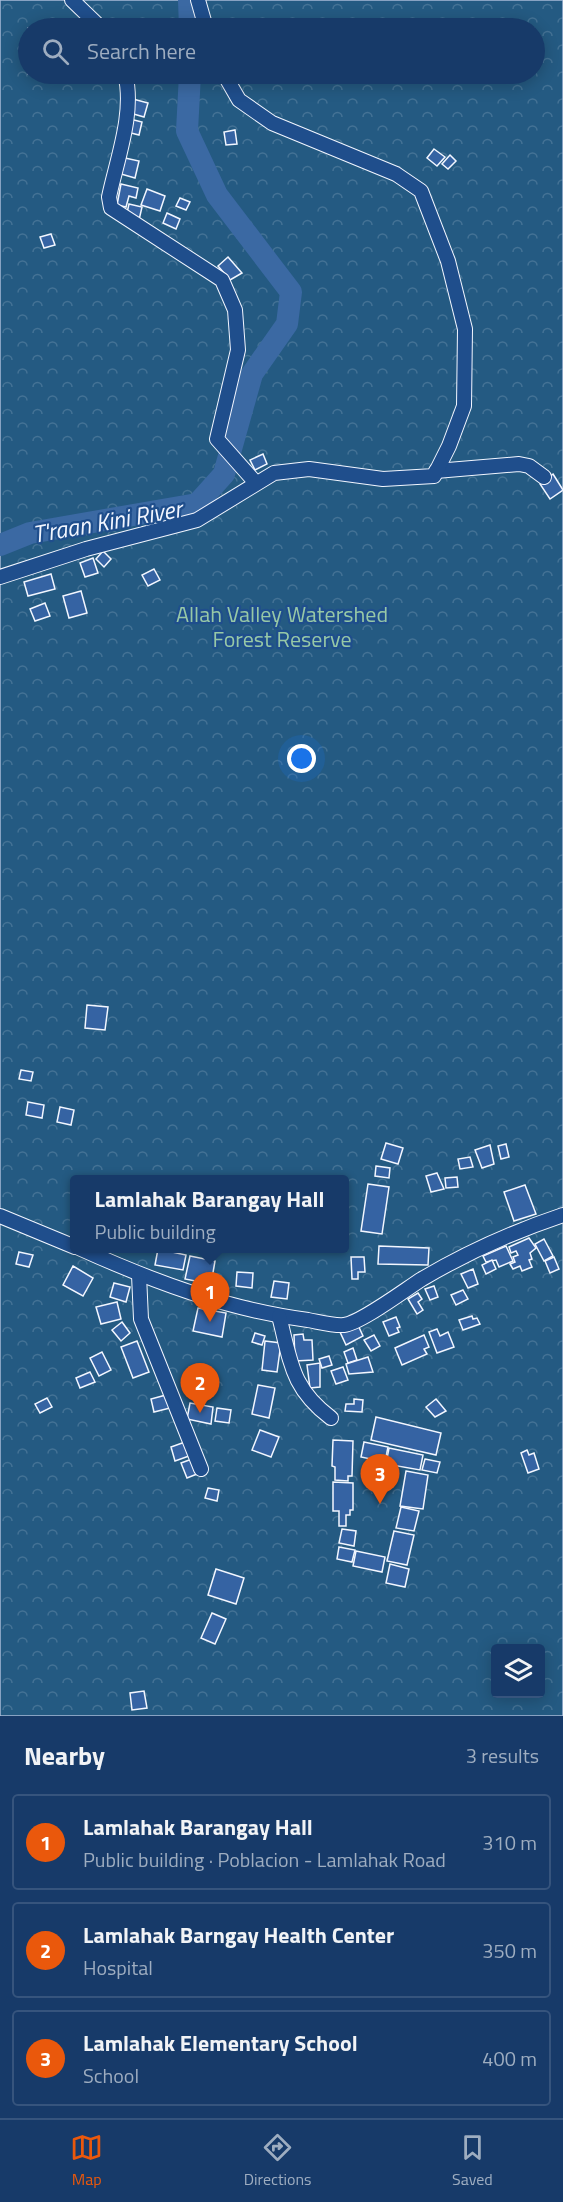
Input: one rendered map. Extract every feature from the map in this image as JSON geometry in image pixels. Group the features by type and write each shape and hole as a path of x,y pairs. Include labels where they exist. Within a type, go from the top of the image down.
{"street":[{"path":"72,0 91,18"},
{"path":"198,0 203,18"},
{"path":"127,84 126,115 109,197 111,208 222,280 235,309 238,350 217,440 256,483"},
{"path":"0,577 86,549 197,520 274,473 309,469 383,480 434,476 464,406 465,329 448,261 422,192 396,174 272,123 239,100 230,84"},
{"path":"436,471 519,464 529,466 544,477"},
{"path":"91,1253 139,1275 210,1298 279,1317 345,1325 468,1255 519,1231 563,1215"},
{"path":"0,1216 70,1244"},
{"path":"139,1275 141,1319 201,1469"},
{"path":"279,1317 296,1382 318,1408 331,1418"}],"green space":[{"name":"Allah Valley Watershed Forest Reserve","path":"0,0 563,0 563,1716 0,1716"}],"building":[{"path":"133,99 148,103 144,117 130,113"},
{"path":"130,119 142,122 139,135 127,132"},
{"path":"235,130 237,144 226,145 224,132"},
{"path":"434,149 445,157 437,166 427,158"},
{"path":"450,155 456,161 448,169 442,164"},
{"path":"125,158 139,161 135,178 121,174"},
{"path":"121,184 138,188 136,198 129,196 126,207 117,205"},
{"path":"147,189 165,196 160,211 141,205"},
{"path":"180,198 190,202 186,210 176,206"},
{"path":"129,204 142,207 139,220 126,217"},
{"path":"167,213 180,219 176,229 163,223"},
{"path":"51,234 55,245 44,248 40,237"},
{"path":"228,257 242,273 230,280 218,266"},
{"path":"263,454 267,464 255,470 250,460"},
{"path":"553,474 563,490 550,499 540,484"},
{"path":"103,551 111,559 104,567 96,559"},
{"path":"93,558 98,573 85,577 80,563"},
{"path":"154,569 160,580 148,586 142,575"},
{"path":"51,574 55,589 28,596 24,582"},
{"path":"81,591 87,613 69,618 63,596"},
{"path":"45,603 50,616 35,621 30,609"},
{"path":"87,1005 108,1007 105,1030 85,1028"},
{"path":"21,1070 33,1072 31,1081 19,1079"},
{"path":"28,1102 44,1105 42,1118 26,1115"},
{"path":"60,1107 74,1110 71,1125 57,1122"},
{"path":"386,1143 403,1148 398,1164 381,1159"},
{"path":"506,1144 509,1157 501,1159 498,1146"},
{"path":"490,1145 494,1164 482,1168 475,1150"},
{"path":"470,1157 473,1167 460,1169 458,1159"},
{"path":"376,1166 390,1168 389,1178 375,1176"},
{"path":"437,1173 444,1189 431,1192 426,1176"},
{"path":"457,1177 458,1187 446,1188 445,1178"},
{"path":"368,1184 389,1187 382,1234 361,1231"},
{"path":"525,1185 536,1214 514,1221 504,1192"},
{"path":"529,1238 536,1248 530,1253 532,1259 529,1260 532,1267 522,1271 520,1266 513,1269 510,1264 515,1262 513,1257 518,1255 516,1251 511,1253 509,1247"},
{"path":"544,1239 553,1256 544,1261 535,1244"},
{"path":"379,1246 429,1248 428,1265 378,1264"},
{"path":"506,1246 513,1261 499,1267 496,1260 486,1262 483,1256"},
{"path":"19,1252 33,1255 29,1267 16,1264"},
{"path":"157,1253 186,1255 183,1270 155,1265"},
{"path":"190,1256 215,1261 211,1284 185,1279"},
{"path":"351,1257 364,1257 365,1272 358,1272 358,1279 352,1279"},
{"path":"554,1257 559,1269 550,1273 545,1261"},
{"path":"492,1260 496,1269 486,1274 482,1265"},
{"path":"73,1266 93,1278 83,1296 63,1285"},
{"path":"473,1269 478,1284 468,1288 461,1274"},
{"path":"237,1272 253,1273 252,1288 236,1286"},
{"path":"274,1281 289,1283 287,1299 271,1297"},
{"path":"114,1283 130,1287 126,1302 110,1297"},
{"path":"434,1286 438,1297 430,1300 425,1289"},
{"path":"463,1290 468,1299 456,1305 451,1295"},
{"path":"418,1293 422,1299 418,1302 423,1310 417,1314 408,1299"},
{"path":"117,1302 121,1319 101,1324 96,1307"},
{"path":"198,1308 226,1313 222,1337 193,1331"},
{"path":"472,1316 473,1319 477,1318 480,1324 463,1330 459,1320"},
{"path":"396,1317 400,1327 397,1328 399,1332 389,1336 383,1322"},
{"path":"122,1322 130,1333 121,1341 112,1330"},
{"path":"357,1323 363,1336 346,1345 340,1332"},
{"path":"437,1329 440,1336 448,1332 454,1347 437,1353 429,1332"},
{"path":"255,1333 265,1336 262,1345 252,1342"},
{"path":"303,1334 304,1340 312,1340 313,1360 295,1361 294,1335"},
{"path":"374,1335 380,1346 371,1351 364,1340"},
{"path":"424,1335 429,1347 424,1349 427,1354 402,1365 395,1348"},
{"path":"137,1341 149,1372 133,1378 121,1347"},
{"path":"265,1341 281,1343 277,1372 262,1370"},
{"path":"353,1348 357,1360 348,1363 344,1352"},
{"path":"102,1352 111,1370 99,1376 90,1358"},
{"path":"329,1356 332,1365 322,1368 319,1359"},
{"path":"368,1357 373,1372 349,1374 346,1364"},
{"path":"320,1363 320,1387 310,1388 307,1365"},
{"path":"343,1367 348,1380 336,1384 331,1371"},
{"path":"90,1372 95,1382 80,1388 76,1378"},
{"path":"258,1385 275,1388 269,1418 252,1414"},
{"path":"166,1395 170,1408 154,1412 151,1399"},
{"path":"47,1398 52,1407 40,1413 35,1404"},
{"path":"354,1399 363,1400 362,1412 345,1411 346,1404 354,1404"},
{"path":"436,1399 446,1411 435,1417 426,1407"},
{"path":"190,1403 213,1407 211,1424 187,1419"},
{"path":"217,1408 231,1410 229,1423 215,1421"},
{"path":"376,1417 441,1433 436,1455 371,1440"},
{"path":"260,1430 279,1437 271,1457 252,1450"},
{"path":"333,1440 353,1441 352,1476 348,1476 348,1481 335,1480 335,1467 332,1466"},
{"path":"185,1442 189,1456 175,1461 171,1447"},
{"path":"364,1442 388,1447 385,1462 361,1457"},
{"path":"389,1448 423,1455 420,1470 386,1464"},
{"path":"527,1450 529,1455 534,1453 539,1469 528,1473 521,1453"},
{"path":"192,1459 197,1474 187,1478 181,1463"},
{"path":"425,1459 440,1462 437,1473 422,1470"},
{"path":"406,1471 428,1475 423,1509 400,1506"},
{"path":"333,1482 353,1483 353,1510 350,1510 350,1515 346,1515 346,1526 339,1526 339,1511 333,1511"},
{"path":"208,1488 219,1490 217,1501 205,1498"},
{"path":"401,1507 419,1511 414,1531 396,1528"},
{"path":"342,1529 356,1531 354,1546 339,1543"},
{"path":"394,1531 414,1535 407,1565 387,1561"},
{"path":"339,1547 355,1550 352,1562 337,1559"},
{"path":"356,1551 385,1557 382,1572 353,1566"},
{"path":"390,1564 409,1569 405,1587 386,1583"},
{"path":"216,1569 244,1578 236,1604 208,1595"},
{"path":"212,1613 226,1619 215,1644 201,1638"},
{"path":"144,1691 147,1708 132,1710 130,1693"}],"waterway":[{"name":"T'raan Kini River","path":"189,0 190,18"},
{"name":"T'raan Kini River","path":"0,545 30,533 197,504 224,474 252,374 287,324 291,292 217,195 187,131 189,84"}],"place":[{"name":"Lamlahak Barangay Hall","path":"210,1322"},
{"name":"Lamlahak Barngay Health Center","path":"200,1413"},
{"name":"Lamlahak Elementary School","path":"380,1504"}]}
